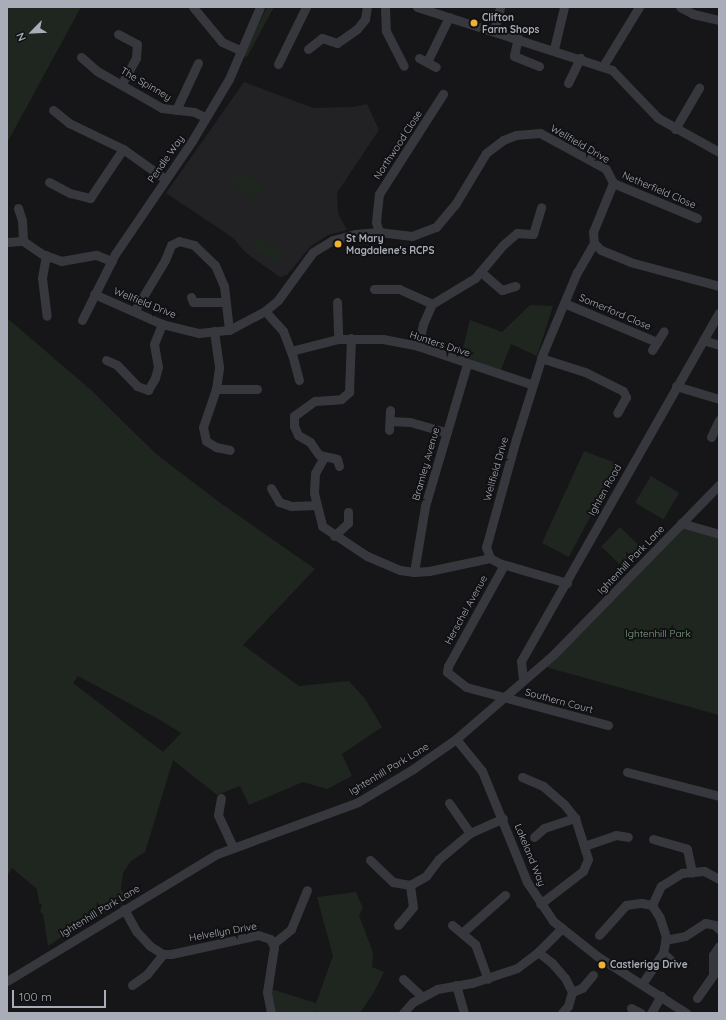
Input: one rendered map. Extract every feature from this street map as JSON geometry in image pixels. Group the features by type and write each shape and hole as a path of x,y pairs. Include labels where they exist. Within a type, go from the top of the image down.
{"street":[{"path":"193,7 222,42 240,50"},
{"name":"Pendle Way","path":"82,320 112,261 229,79 240,50 260,7"},
{"path":"278,64 306,7"},
{"path":"308,49 322,38 337,43 357,29 365,19 366,7"},
{"path":"385,7 386,31 404,66"},
{"path":"417,7 433,9 449,17 554,49 612,70 658,118 675,129 719,152"},
{"path":"494,30 500,7"},
{"path":"554,49 564,7"},
{"path":"603,66 639,7"},
{"path":"680,7 693,14 719,20"},
{"path":"436,67 423,60 449,17"},
{"path":"118,34 137,44 136,58 122,83"},
{"path":"518,38 514,56 539,66"},
{"name":"The Spinney","path":"81,57 97,70 122,83 162,108 194,112 205,117"},
{"path":"568,83 580,58"},
{"path":"176,110 198,63"},
{"path":"675,129 699,88"},
{"name":"Northwood Close","path":"379,232 376,222 379,194 443,94"},
{"path":"53,110 69,123 124,150 165,179"},
{"name":"Wellfield Drive","path":"94,294 135,310 162,324 199,333 229,330 265,311 278,300 313,252 347,236 379,232 412,236 436,227 456,203 486,153 503,140 516,135 540,133 606,169 613,183 593,232 594,243 564,303 541,358 490,530 486,547 490,558"},
{"path":"49,182 70,193 90,198 124,150"},
{"name":"Netherfield Close","path":"613,183 697,218"},
{"path":"418,346 423,324 432,304 481,272 503,245 517,232 533,234 541,207"},
{"path":"18,208 22,220 23,241"},
{"path":"7,242 23,241 46,255 61,261 96,255 112,261"},
{"path":"135,310 165,260 171,245 180,241 194,245 215,265 224,286 229,330"},
{"path":"594,243 601,250 630,262 719,286"},
{"path":"46,255 42,278 47,316"},
{"path":"481,272 502,290 515,286"},
{"path":"374,288 399,289 432,304"},
{"path":"191,297 193,302 225,302"},
{"path":"337,302 338,339"},
{"name":"Somerford Close","path":"564,303 654,346 664,331"},
{"path":"265,311 283,331 291,351 299,380"},
{"name":"Ighten Road","path":"523,680 521,661 567,583 676,386 719,313"},
{"path":"106,360 116,365 138,386 148,390 155,378 158,367 154,344 162,324"},
{"path":"214,331 219,368 216,389 203,427 206,441 216,447 230,450"},
{"path":"339,466 337,459 319,455 310,442 298,435 294,426 294,416 315,401 341,399 349,392 351,338"},
{"name":"Hunters Drive","path":"291,351 338,339 383,339 418,346 467,364 533,385"},
{"path":"703,340 719,345"},
{"path":"541,358 585,372 623,391 626,397 617,413"},
{"name":"Bramley Avenue","path":"414,572 423,512 467,364"},
{"path":"676,386 719,399"},
{"path":"216,389 256,389"},
{"path":"390,410 390,425 410,422 446,432"},
{"path":"711,437 719,420"},
{"path":"324,457 315,473 314,492 322,526 334,536 367,556 400,570 414,572 429,571 490,558 504,565 567,583"},
{"name":"Ightenhill Park Lane","path":"7,981 124,909 233,847 358,802 413,769 456,739 554,654 719,485"},
{"path":"271,488 280,502 291,506 316,505"},
{"path":"334,536 348,523 348,512"},
{"path":"681,524 719,534"},
{"name":"Herschel Avenue","path":"448,666 504,565"},
{"name":"Southern Court","path":"448,666 448,673 461,684 503,697 608,725"},
{"name":"Lakeland Way","path":"456,739 482,771 503,818 527,882 540,904 562,928 686,1013"},
{"path":"627,772 718,793"},
{"path":"522,777 543,786 564,804 575,818 588,859 583,871 540,904"},
{"path":"220,798 218,815 233,847"},
{"path":"449,803 470,834"},
{"path":"370,860 392,882 410,885 426,876 438,859 470,834 503,818"},
{"path":"534,837 544,828 575,818"},
{"path":"584,846 616,835 628,837"},
{"path":"654,839 687,849 692,872"},
{"path":"652,905 661,886 682,873 704,871 719,879"},
{"path":"398,925 413,907 410,885"},
{"path":"271,1013 267,992 274,943 291,929 307,890"},
{"path":"463,932 505,895"},
{"path":"599,935 626,905 641,903 652,905 660,918 666,940 663,953 642,984"},
{"path":"124,909 138,932 150,946 163,954 147,974 132,985"},
{"path":"666,940 685,936 705,923 716,925 719,929"},
{"path":"452,925 463,932 475,944 488,979"},
{"path":"403,1013 413,1002 437,989 488,979 517,968 538,952 562,928"},
{"name":"Helvellyn Drive","path":"163,954 171,954 258,935 274,943"},
{"path":"697,998 713,975 713,955 719,946"},
{"path":"538,952 552,963 572,992"},
{"path":"663,953 674,963"},
{"path":"572,992 582,988 593,975"},
{"path":"403,979 422,997"},
{"path":"456,985 464,1013"},
{"path":"562,1013 568,1006 572,992"},
{"path":"651,1013 661,996"},
{"path":"631,1008 641,1013"}],"shaded area":[{"path":"244,82 313,108 353,107 367,104 379,130 337,193 338,213 347,230 328,235 311,246 287,275 280,277 246,253 232,237 166,193"}],"green space":[{"path":"7,7 81,7 7,143"},
{"path":"267,7 274,7 247,57 243,56"},
{"path":"239,170 264,188 255,201 230,183"},
{"path":"260,235 284,252 276,263 252,246"},
{"path":"530,305 553,306 537,356 511,344 501,370 461,356 470,320 502,332"},
{"path":"7,318 91,390 155,453 219,502 315,569 243,645 299,686 349,681 365,699 382,727 342,754 352,776 327,789 303,782 249,805 240,786 217,795 173,760 145,852 131,861 123,873 121,889 127,901 78,926 48,946 43,914 40,911 42,905 39,903 37,889 12,868 7,876","holes":["78,676 162,721 181,733 163,752 73,683"]},
{"path":"584,451 618,464 569,557 542,543"},
{"path":"651,476 679,493 663,520 635,503"},
{"name":"Ightenhill Park","path":"681,523 719,534 719,715 542,666"},
{"path":"620,527 640,546 621,566 601,546"},
{"path":"356,892 363,908 359,915 373,953 372,967 384,972 374,992 360,1013 318,1013 315,1011 313,1013 276,1013 271,989 316,1003 333,956 317,897"}],"place":[{"name":"Clifton Farm Shops","path":"474,23"},
{"name":"St Mary Magdalene's RCPS","path":"338,244"},
{"name":"Castlerigg Drive","path":"602,965"}]}
